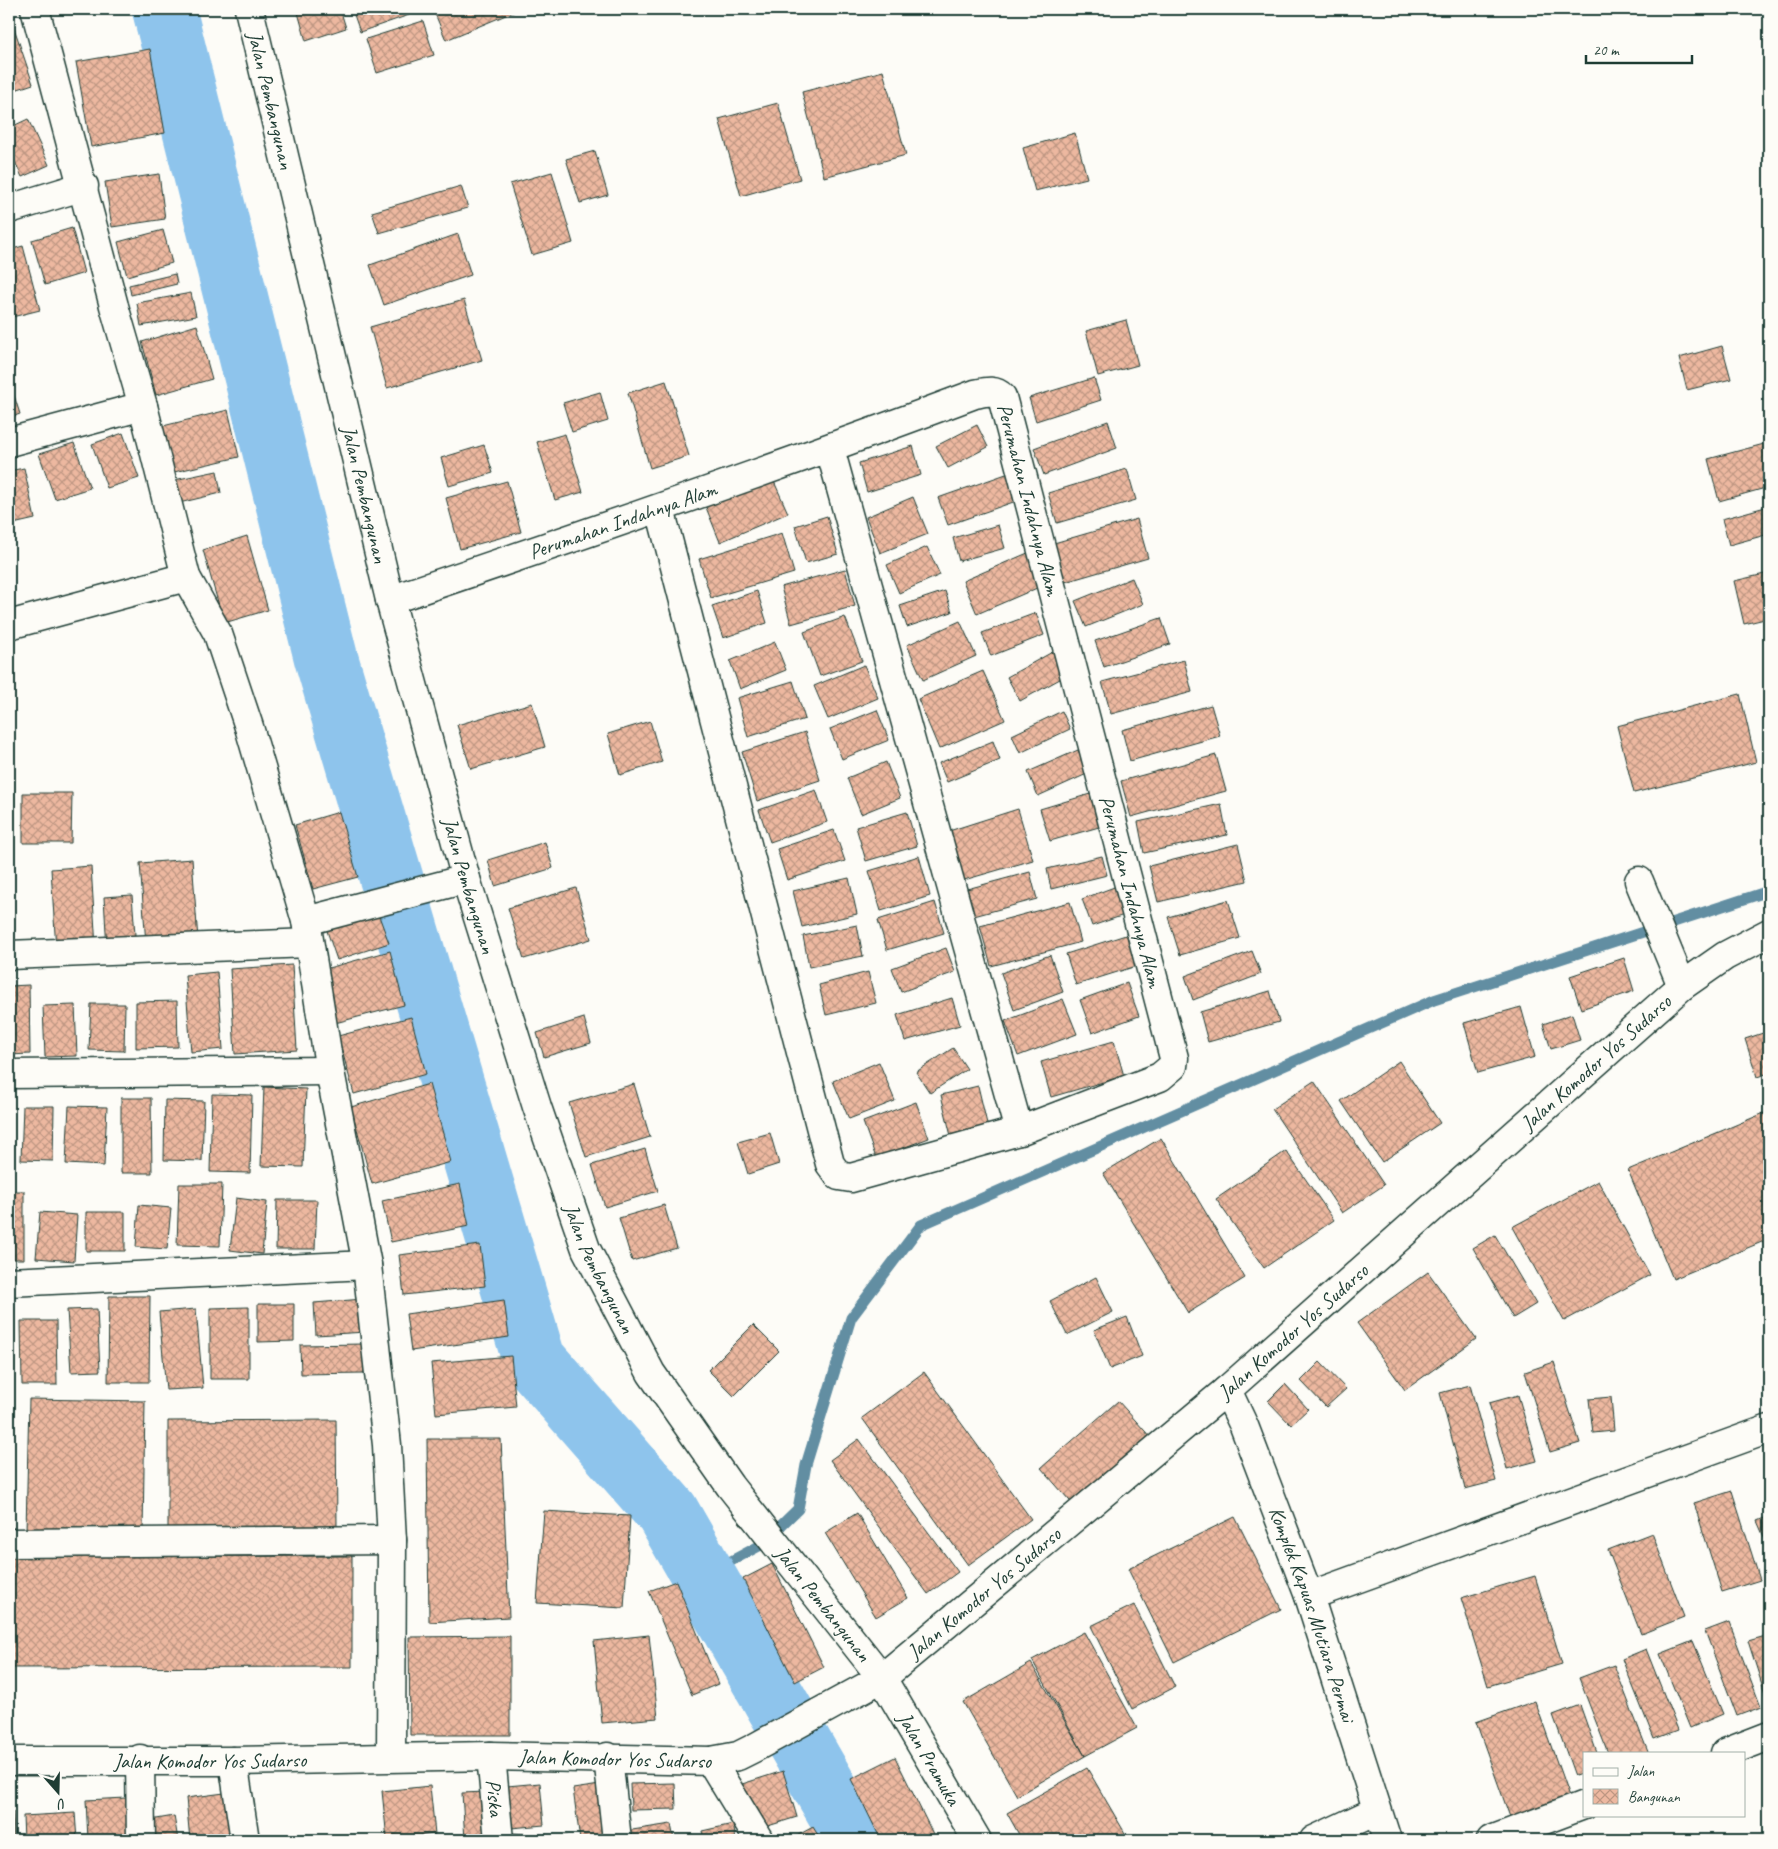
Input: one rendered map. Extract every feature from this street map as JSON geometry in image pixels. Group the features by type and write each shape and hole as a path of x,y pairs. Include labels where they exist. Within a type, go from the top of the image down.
{"street":[{"path":"35,9 84,186 114,306 144,406 186,577 218,634 250,726 308,932 330,1071 367,1265 388,1445 392,1540 391,1757"},
{"name":"Jalan Pembangunan","path":"249,9 390,600 466,879 537,1107 586,1250 650,1373 730,1486 787,1561 882,1678"},
{"path":"9,209 84,186"},
{"name":"Perumahan Indahnya Alam","path":"390,600 660,509 830,449 975,394 988,391 998,393 1002,397 1174,1058 1173,1066 1160,1077 1019,1131"},
{"path":"9,442 144,406"},
{"path":"660,509 830,1164 839,1176 851,1178 1019,1131 830,449"},
{"path":"9,624 186,577"},
{"path":"9,955 308,932 356,908 466,879"},
{"path":"1644,893 1682,986"},
{"name":"Jalan Komodor Yos Sudarso","path":"9,1761 140,1759 233,1761 491,1756 711,1760 738,1756 882,1678 1227,1390 1682,986 1725,956 1769,933"},
{"path":"9,1074 330,1071"},
{"path":"9,1282 367,1265"},
{"name":"Komplek Kapuas Mutiara Permai","path":"1227,1390 1244,1426 1309,1596 1376,1811 1387,1840"},
{"path":"1309,1596 1769,1429"},
{"path":"9,1543 392,1540"},
{"name":"Jalan Pramuka","path":"882,1678 977,1840"},
{"path":"1728,1752 1769,1736"},
{"name":"Piska","path":"491,1756 499,1840"},
{"path":"608,1757 617,1840"},
{"path":"140,1759 140,1840"},
{"path":"711,1760 759,1840"},
{"path":"233,1761 245,1840"},
{"path":"1491,1840 1583,1805"},
{"path":"1314,1840 1376,1811"}],"building":[{"path":"297,9 340,9 346,28 306,41"},
{"path":"352,9 407,9 409,15 360,32"},
{"path":"433,9 518,9 518,10 446,40"},
{"path":"9,13 33,84 9,92"},
{"path":"423,21 434,55 377,73 366,39"},
{"path":"150,49 165,133 91,147 76,62"},
{"path":"883,71 906,155 824,177 802,92"},
{"path":"778,103 800,179 741,196 719,119"},
{"path":"28,119 49,165 22,177 9,149 9,128"},
{"path":"1075,133 1087,178 1035,191 1023,148"},
{"path":"595,151 608,195 580,203 566,159"},
{"path":"552,172 573,243 532,255 510,184"},
{"path":"159,174 165,219 112,227 105,182"},
{"path":"461,186 468,208 379,233 372,212"},
{"path":"72,228 84,273 45,285 32,240"},
{"path":"163,230 172,263 127,276 118,242"},
{"path":"458,234 471,275 384,305 370,265"},
{"path":"23,246 40,310 12,317 9,306 9,250"},
{"path":"175,274 177,284 131,295 129,285"},
{"path":"191,293 196,316 141,326 137,303"},
{"path":"464,300 482,360 387,388 370,327"},
{"path":"1126,320 1138,365 1098,376 1086,331"},
{"path":"197,325 212,379 156,395 142,342"},
{"path":"1722,346 1731,379 1687,390 1679,358"},
{"path":"1094,378 1101,400 1036,421 1029,398"},
{"path":"9,380 20,414 9,418"},
{"path":"666,381 689,456 650,468 628,393"},
{"path":"600,392 608,421 572,432 563,403"},
{"path":"228,410 239,457 174,472 163,426"},
{"path":"1108,421 1117,448 1044,475 1034,448"},
{"path":"977,425 988,447 948,468 936,446"},
{"path":"123,433 139,478 107,488 92,444"},
{"path":"565,434 583,492 555,500 537,442"},
{"path":"74,443 90,488 55,499 39,454"},
{"path":"1764,444 1769,462 1769,487 1719,501 1708,459"},
{"path":"484,445 493,473 449,486 441,458"},
{"path":"913,446 921,475 867,492 859,463"},
{"path":"24,468 35,519 9,525 9,471"},
{"path":"1127,469 1136,500 1057,523 1048,493"},
{"path":"217,471 221,493 179,503 174,480"},
{"path":"1009,473 1019,500 948,525 938,498"},
{"path":"772,477 788,513 720,542 705,505"},
{"path":"507,481 521,532 460,549 446,498"},
{"path":"913,497 928,534 880,553 866,517"},
{"path":"1769,506 1769,534 1729,545 1722,519"},
{"path":"827,516 838,554 806,563 795,526"},
{"path":"1137,519 1148,558 1065,582 1054,543"},
{"path":"998,525 1005,548 959,561 953,538"},
{"path":"782,533 794,573 711,598 699,559"},
{"path":"247,536 268,610 224,623 203,550"},
{"path":"927,547 940,575 899,593 887,565"},
{"path":"1030,552 1044,585 977,614 963,581"},
{"path":"845,569 855,606 791,624 781,587"},
{"path":"1769,573 1769,618 1744,624 1734,581"},
{"path":"1132,578 1143,604 1086,627 1075,601"},
{"path":"757,591 767,623 723,638 712,606"},
{"path":"945,591 952,612 907,627 900,606"},
{"path":"1036,613 1044,635 991,656 982,633"},
{"path":"845,617 862,661 820,676 804,632"},
{"path":"1161,618 1170,644 1104,667 1095,641"},
{"path":"960,621 976,656 923,680 907,645"},
{"path":"775,642 786,670 740,689 730,661"},
{"path":"1056,650 1069,674 1020,701 1007,677"},
{"path":"1184,660 1192,692 1111,714 1102,682"},
{"path":"864,665 878,698 828,719 814,686"},
{"path":"983,671 1005,720 939,749 918,699"},
{"path":"793,681 805,719 748,737 737,698"},
{"path":"1740,694 1756,762 1634,793 1617,726"},
{"path":"532,703 545,747 471,769 457,725"},
{"path":"1211,705 1220,736 1130,761 1122,730"},
{"path":"877,710 889,740 842,759 830,729"},
{"path":"1062,711 1070,729 1020,753 1012,735"},
{"path":"650,721 662,762 620,775 608,734"},
{"path":"805,732 820,780 757,801 742,752"},
{"path":"993,741 1000,760 947,782 939,763"},
{"path":"1078,750 1089,773 1038,796 1028,772"},
{"path":"1216,755 1226,791 1131,817 1121,781"},
{"path":"886,762 900,798 861,814 847,778"},
{"path":"816,790 827,822 770,842 759,810"},
{"path":"23,793 72,793 71,843 23,843"},
{"path":"1090,794 1099,827 1050,841 1040,809"},
{"path":"1221,804 1227,835 1144,853 1138,822"},
{"path":"1018,809 1033,860 964,880 949,831"},
{"path":"339,812 358,877 313,889 295,825"},
{"path":"907,812 917,846 866,861 856,827"},
{"path":"834,830 845,861 787,880 777,849"},
{"path":"545,842 553,868 495,886 488,860"},
{"path":"1238,844 1247,881 1158,902 1149,866"},
{"path":"919,856 930,896 881,911 869,871"},
{"path":"1102,856 1107,875 1051,889 1047,869"},
{"path":"192,859 198,940 146,944 140,863"},
{"path":"91,866 96,948 56,950 51,869"},
{"path":"1030,872 1037,899 974,916 967,889"},
{"path":"849,878 857,914 802,927 793,891"},
{"path":"1117,886 1127,914 1092,926 1082,899"},
{"path":"576,888 591,939 524,959 508,908"},
{"path":"132,895 136,948 107,950 104,897"},
{"path":"1228,900 1240,938 1180,955 1168,917"},
{"path":"935,902 944,933 887,950 878,920"},
{"path":"1070,902 1081,942 991,966 980,926"},
{"path":"376,908 389,943 337,960 325,925"},
{"path":"857,925 863,956 809,967 803,936"},
{"path":"1132,933 1143,964 1076,985 1066,954"},
{"path":"946,948 955,972 901,992 892,968"},
{"path":"390,951 404,1005 335,1023 321,970"},
{"path":"1252,951 1261,974 1193,1000 1185,976"},
{"path":"1050,955 1063,992 1014,1010 1001,973"},
{"path":"1624,958 1634,991 1581,1009 1570,976"},
{"path":"292,965 297,1050 235,1054 230,969"},
{"path":"217,972 223,1049 191,1052 185,975"},
{"path":"868,972 876,1003 826,1015 819,985"},
{"path":"1127,983 1139,1016 1092,1033 1080,1000"},
{"path":"29,985 30,1054 9,1055 9,986"},
{"path":"1270,991 1279,1022 1208,1042 1200,1012"},
{"path":"952,998 960,1025 905,1041 897,1015"},
{"path":"1063,999 1077,1034 1018,1056 1005,1021"},
{"path":"177,1001 178,1047 136,1048 136,1002"},
{"path":"91,1004 125,1004 124,1051 89,1050"},
{"path":"75,1005 77,1056 45,1057 43,1006"},
{"path":"1521,1007 1535,1057 1478,1073 1464,1023"},
{"path":"1572,1014 1580,1040 1551,1049 1543,1024"},
{"path":"411,1017 426,1074 354,1094 338,1036"},
{"path":"584,1018 591,1043 544,1057 537,1033"},
{"path":"1769,1031 1769,1073 1757,1077 1745,1039"},
{"path":"1114,1041 1124,1076 1051,1097 1041,1062"},
{"path":"953,1048 967,1069 930,1093 916,1072"},
{"path":"1399,1061 1440,1123 1382,1162 1341,1101"},
{"path":"879,1062 895,1101 849,1119 833,1081"},
{"path":"1314,1081 1384,1185 1342,1213 1272,1109"},
{"path":"429,1084 451,1162 372,1184 351,1107"},
{"path":"634,1084 650,1137 586,1157 569,1103"},
{"path":"978,1086 988,1128 951,1136 941,1095"},
{"path":"264,1087 306,1089 303,1167 261,1166"},
{"path":"212,1094 252,1095 250,1173 210,1172"},
{"path":"121,1098 151,1098 152,1173 121,1173"},
{"path":"165,1100 204,1101 202,1161 164,1160"},
{"path":"916,1102 929,1138 876,1158 863,1122"},
{"path":"23,1106 54,1106 53,1161 21,1160"},
{"path":"69,1106 107,1107 104,1166 66,1164"},
{"path":"1769,1111 1769,1239 1673,1279 1628,1170"},
{"path":"770,1133 779,1164 748,1174 738,1142"},
{"path":"1161,1138 1245,1278 1188,1313 1103,1173"},
{"path":"645,1149 658,1191 605,1207 592,1165"},
{"path":"1286,1151 1334,1220 1264,1268 1216,1199"},
{"path":"1598,1181 1650,1275 1564,1321 1512,1227"},
{"path":"179,1184 222,1184 220,1246 177,1245"},
{"path":"460,1184 469,1226 391,1242 382,1201"},
{"path":"9,1191 24,1191 24,1259 9,1259"},
{"path":"236,1198 267,1202 262,1254 230,1250"},
{"path":"277,1200 317,1200 315,1249 276,1249"},
{"path":"139,1205 171,1208 167,1249 136,1247"},
{"path":"664,1205 677,1248 632,1261 619,1218"},
{"path":"40,1212 77,1215 74,1261 36,1258"},
{"path":"86,1212 125,1212 125,1251 86,1251"},
{"path":"1495,1235 1536,1304 1513,1318 1473,1248"},
{"path":"480,1245 485,1286 404,1295 399,1255"},
{"path":"1428,1272 1476,1339 1405,1390 1357,1323"},
{"path":"1096,1277 1113,1312 1067,1335 1050,1301"},
{"path":"109,1296 150,1296 149,1382 108,1382"},
{"path":"363,1299 366,1332 316,1335 314,1303"},
{"path":"504,1300 509,1337 411,1351 406,1314"},
{"path":"258,1304 294,1304 294,1341 258,1342"},
{"path":"249,1307 249,1379 210,1379 210,1308"},
{"path":"97,1309 100,1371 71,1372 67,1310"},
{"path":"196,1309 203,1388 166,1390 159,1312"},
{"path":"1127,1317 1142,1356 1110,1369 1094,1330"},
{"path":"21,1321 56,1321 57,1385 22,1385"},
{"path":"753,1325 779,1351 734,1396 708,1370"},
{"path":"364,1344 364,1373 301,1374 300,1345"},
{"path":"511,1356 516,1407 436,1414 431,1363"},
{"path":"1320,1362 1346,1389 1326,1407 1301,1381"},
{"path":"1554,1362 1580,1443 1550,1452 1525,1372"},
{"path":"924,1372 1031,1519 968,1565 862,1418"},
{"path":"1285,1384 1308,1409 1291,1425 1268,1401"},
{"path":"1470,1385 1496,1481 1465,1489 1440,1393"},
{"path":"1518,1395 1537,1461 1507,1469 1489,1403"},
{"path":"1611,1397 1614,1431 1593,1433 1589,1399"},
{"path":"29,1399 145,1401 143,1533 26,1531"},
{"path":"1118,1401 1153,1440 1076,1508 1041,1468"},
{"path":"336,1420 337,1527 168,1529 168,1421"},
{"path":"427,1439 501,1439 509,1617 429,1622"},
{"path":"859,1439 958,1572 928,1594 830,1460"},
{"path":"1732,1491 1760,1580 1722,1592 1694,1503"},
{"path":"544,1511 630,1516 624,1608 537,1603"},
{"path":"857,1513 908,1598 876,1617 825,1533"},
{"path":"1769,1516 1769,1548 1757,1521"},
{"path":"1235,1517 1281,1609 1174,1662 1128,1569"},
{"path":"1652,1533 1684,1617 1641,1634 1608,1550"},
{"path":"352,1556 352,1667 9,1668 9,1557"},
{"path":"772,1564 824,1667 795,1682 743,1579"},
{"path":"1535,1576 1562,1664 1488,1686 1461,1598"},
{"path":"676,1581 718,1684 692,1695 649,1591"},
{"path":"1134,1605 1175,1687 1132,1709 1091,1626"},
{"path":"1729,1622 1761,1707 1737,1716 1705,1631"},
{"path":"1084,1632 1137,1728 1085,1756 1032,1660"},
{"path":"649,1635 658,1718 602,1723 594,1641"},
{"path":"1769,1635 1769,1696 1766,1697 1748,1641"},
{"path":"510,1636 510,1735 410,1735 409,1637"},
{"path":"1693,1641 1723,1714 1690,1728 1660,1654"},
{"path":"1646,1649 1678,1730 1654,1739 1622,1659"},
{"path":"1031,1663 1085,1756 1017,1796 963,1702"},
{"path":"1614,1665 1648,1752 1608,1752 1579,1678"},
{"path":"1535,1701 1570,1799 1511,1820 1476,1722"},
{"path":"1580,1705 1597,1752 1583,1752 1583,1773 1575,1776 1553,1715"},
{"path":"895,1757 936,1840 881,1840 851,1779"},
{"path":"1087,1768 1129,1840 1022,1840 1007,1813"},
{"path":"783,1771 797,1817 755,1830 739,1785"},
{"path":"540,1783 544,1825 511,1828 507,1786"},
{"path":"675,1783 676,1809 631,1810 630,1784"},
{"path":"600,1785 607,1840 580,1840 573,1789"},
{"path":"430,1786 435,1834 387,1839 382,1791"},
{"path":"232,1792 237,1840 190,1840 186,1798"},
{"path":"486,1792 489,1840 465,1840 462,1793"},
{"path":"126,1798 129,1840 88,1840 86,1800"},
{"path":"13,1812 14,1840 9,1840 9,1813"},
{"path":"75,1813 77,1840 24,1840 23,1816"},
{"path":"174,1816 178,1840 148,1840 145,1821"},
{"path":"671,1824 674,1840 627,1840 626,1831"},
{"path":"733,1824 736,1840 704,1840 702,1831"},
{"path":"813,1827 821,1840 789,1840"},
{"path":"512,1833 568,1837 568,1840 511,1840"},
{"path":"306,1838 306,1840 268,1840 268,1839"}],"waterway":[{"path":"164,9 326,658 534,1360 667,1512 855,1840"},
{"path":"703,1576 761,1545 798,1509 806,1465 851,1318 921,1225 1434,1000 1769,891"}]}
